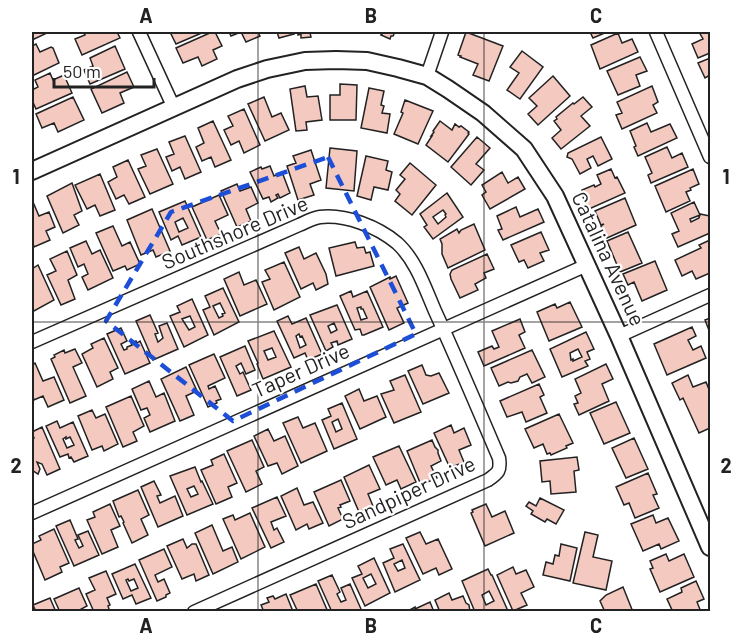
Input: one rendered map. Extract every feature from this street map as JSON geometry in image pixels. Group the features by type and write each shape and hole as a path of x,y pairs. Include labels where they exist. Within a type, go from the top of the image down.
{"street":[{"path":"140,32 174,108"},
{"path":"427,76 442,32"},
{"path":"656,32 711,157"},
{"name":"Catalina Avenue","path":"32,169 237,79 267,69 305,61 367,61 427,76 483,113 524,149 555,196 711,547"},
{"name":"Southshore Drive","path":"32,342 320,217 352,220 382,233 397,244 409,258 418,274 443,329"},
{"name":"Taper Drive","path":"32,513 587,265"},
{"path":"619,336 711,296"},
{"name":"Sandpiper Drive","path":"194,612 488,480 497,473 500,466 499,458 443,329"}],"highlighted area":[{"path":"328,157 416,334 233,421 106,321 171,212"}],"building":[{"path":"32,32 44,32 45,34 32,40"},
{"path":"83,32 117,32 120,38 82,55 75,39 85,35"},
{"path":"170,32 204,32 176,44"},
{"path":"215,32 222,46 213,50 217,59 202,66 198,57 183,63 176,48"},
{"path":"229,32 241,32 231,36"},
{"path":"241,32 258,32 260,36 246,42"},
{"path":"277,32 293,32 294,34 279,38"},
{"path":"298,32 314,33 310,33 311,37 301,38"},
{"path":"376,32 395,32 390,39"},
{"path":"466,32 503,46 489,81 473,75 478,64 458,55"},
{"path":"590,32 607,32 593,38"},
{"path":"699,32 710,32 710,53 698,58 692,44 703,39"},
{"path":"618,33 622,43 632,39 638,52 600,69 591,45"},
{"path":"36,44 40,52 53,48 59,63 32,76 32,46"},
{"path":"115,46 125,69 90,84 84,70 93,66 90,58"},
{"path":"522,51 543,67 520,99 507,90 519,73 510,67"},
{"path":"640,57 647,71 636,75 640,86 618,95 607,71"},
{"path":"710,58 710,75 705,78 698,63"},
{"path":"127,72 134,87 120,93 124,103 102,113 91,89"},
{"path":"50,73 53,80 64,75 72,93 36,109 32,100 32,90 38,87 35,80"},
{"path":"553,76 570,96 538,125 528,114 537,106 529,98"},
{"path":"340,84 357,85 356,120 330,120 330,95 340,95"},
{"path":"305,86 307,97 318,96 322,120 306,122 307,130 296,131 290,89"},
{"path":"652,86 658,102 653,105 657,113 622,129 616,115 622,113 617,102"},
{"path":"369,88 384,91 382,113 390,114 387,133 361,128"},
{"path":"73,97 84,120 58,132 54,123 42,128 36,114"},
{"path":"264,97 272,117 281,113 289,130 265,141 248,104"},
{"path":"583,97 592,107 581,116 590,126 561,149 552,138 561,130 554,121 556,117"},
{"path":"405,100 433,111 418,144 394,134 403,113 401,112"},
{"path":"244,109 260,145 244,153 239,141 231,145 224,130 233,126 228,116"},
{"path":"213,121 231,160 215,167 211,157 202,161 196,147 204,143 198,128"},
{"path":"440,121 452,130 455,124 469,132 448,162 426,145"},
{"path":"647,123 651,132 670,124 677,138 638,156 630,131"},
{"path":"185,136 201,172 185,179 180,167 172,171 166,157 174,154 169,142"},
{"path":"477,137 490,148 476,164 484,170 471,185 451,167"},
{"path":"601,137 612,159 598,166 593,156 587,159 591,168 580,174 572,159 567,157 568,153"},
{"path":"667,147 672,158 682,153 688,167 651,183 648,175 652,173 645,157"},
{"path":"330,148 357,151 354,191 326,188"},
{"path":"157,149 173,184 150,194 138,169 146,166 141,155"},
{"path":"311,150 321,180 310,184 314,195 298,200 287,166 296,163 293,156"},
{"path":"366,156 388,161 386,170 392,172 388,190 374,187 371,200 357,196"},
{"path":"128,160 145,197 129,204 124,195 116,199 108,182 117,177 113,167"},
{"path":"410,163 436,185 412,215 395,201 400,194 396,190 405,179 400,175"},
{"path":"270,166 274,176 282,172 290,193 280,198 278,194 276,195 278,198 271,202 269,197 263,199 250,172"},
{"path":"611,169 625,193 589,209 581,193 582,190 601,184 597,175"},
{"path":"693,169 699,184 686,192 690,201 666,212 655,186"},
{"path":"502,172 508,183 518,177 525,189 490,209 482,195 486,192 482,185"},
{"path":"100,174 115,210 100,216 95,205 87,209 75,185"},
{"path":"72,183 82,211 74,215 79,225 63,233 47,196"},
{"path":"237,184 240,191 251,187 258,203 246,209 251,221 237,227 221,191"},
{"path":"447,193 463,217 433,239 424,227 427,225 420,214","holes":["443,210 446,217 438,224 433,217"]},
{"path":"219,195 228,215 215,221 221,234 207,240 192,207"},
{"path":"625,198 636,225 607,238 601,226 604,224 601,225 595,211"},
{"path":"185,201 201,237 182,245 178,236 171,240 159,212","holes":["183,218 188,228 179,232 175,222"]},
{"path":"32,202 39,216 49,212 55,227 46,231 50,240 34,247 32,240"},
{"path":"694,202 700,215 710,216 710,233 678,247 672,234 679,231 671,213","holes":["700,215 699,218 691,222 690,219"]},
{"path":"516,207 520,217 538,209 544,222 503,240 498,230 502,229 497,216"},
{"path":"152,209 170,251 156,257 153,250 141,255 127,220"},
{"path":"474,224 485,250 448,268 442,254 440,239 457,229 459,233"},
{"path":"113,226 122,246 130,242 140,264 127,270 125,266 113,271 96,233"},
{"path":"541,232 549,250 540,253 544,261 528,268 524,260 519,262 511,245"},
{"path":"628,232 642,263 620,272 607,241"},
{"path":"710,240 710,273 696,279 692,271 682,276 675,260 701,248 699,245"},
{"path":"86,241 92,254 100,250 113,278 88,290 82,277 88,274 84,264 78,267 70,248"},
{"path":"355,242 357,248 364,247 366,253 370,252 374,266 336,276 329,248"},
{"path":"299,247 304,259 316,253 328,284 316,290 313,283 301,289 285,253"},
{"path":"67,251 77,275 68,280 75,299 61,305 47,275 56,271 50,259"},
{"path":"487,254 494,269 484,273 486,278 475,284 478,290 460,298 451,279 452,270"},
{"path":"655,261 667,290 642,301 634,282 628,285 623,274"},
{"path":"284,262 300,297 274,310 262,282 270,279 265,270"},
{"path":"38,265 54,300 34,311 32,310 32,269"},
{"path":"239,272 244,285 256,280 267,304 240,316 224,279"},
{"path":"396,276 408,303 397,308 404,323 389,330 370,287"},
{"path":"223,288 239,322 214,335 203,310 210,307 205,296","holes":["220,303 225,313 219,318 213,306"]},
{"path":"351,291 353,297 367,291 383,327 364,335 360,329 355,330 340,296","holes":["361,307 367,318 361,320 357,308"]},
{"path":"192,299 208,335 184,347 170,316 180,312 177,306","holes":["190,316 195,327 189,330 182,319"]},
{"path":"570,302 582,327 549,341 537,312 555,304 557,308"},
{"path":"337,305 352,339 338,345 337,341 331,343 333,347 326,351 310,315","holes":["334,323 337,330 331,333 328,326"]},
{"path":"150,315 158,333 155,334 158,342 163,338 159,326 167,323 178,349 153,360 136,321"},
{"path":"288,316 292,324 306,318 322,354 308,360 305,353 294,358 277,321","holes":["299,334 300,337 302,336 306,345 300,348 296,336"]},
{"path":"710,318 710,333 705,320"},
{"path":"520,319 525,332 519,335 525,348 484,366 478,352 492,346 494,349 499,347 492,331"},
{"path":"692,327 696,336 688,340 693,350 701,346 706,358 667,375 654,344"},
{"path":"121,328 127,341 121,344 124,350 132,345 131,343 140,341 150,363 125,374 107,334"},
{"path":"274,331 291,367 263,379 248,341","holes":["272,348 276,357 268,360 264,351"]},
{"path":"586,332 594,349 587,352 590,359 585,361 588,366 562,377 550,349","holes":["578,349 582,357 573,361 570,353"]},
{"path":"104,338 118,368 110,372 113,379 97,387 82,354 93,348 91,344"},
{"path":"245,346 255,370 246,374 241,363 236,366 240,374 243,372 251,390 237,396 220,357"},
{"path":"75,349 82,363 73,367 86,396 70,403 51,359 64,350 65,353"},
{"path":"532,350 545,377 532,383 527,374 520,377 518,381 499,386 491,368"},
{"path":"214,354 225,378 208,386 209,389 215,386 221,399 208,407 189,365"},
{"path":"35,363 43,381 54,377 64,400 48,407 43,396 34,400 32,365"},
{"path":"606,364 613,379 602,384 609,401 579,415 574,404 578,403 575,396 581,393 575,379"},
{"path":"422,365 426,375 439,373 449,393 423,404 408,371"},
{"path":"186,367 197,391 186,396 194,415 180,421 161,379"},
{"path":"405,375 421,412 394,423 381,394 394,390 390,381"},
{"path":"688,375 693,387 706,382 710,392 710,428 699,433 683,398 680,400 672,383"},
{"path":"149,381 156,397 164,393 175,421 150,432 144,418 150,415 147,408 141,410 132,389"},
{"path":"539,384 544,395 540,397 547,413 526,422 522,412 507,417 500,401"},
{"path":"359,389 364,401 377,396 386,417 360,429 345,396"},
{"path":"131,396 144,426 133,432 137,441 123,447 106,407"},
{"path":"616,402 630,433 604,444 590,413"},
{"path":"342,403 357,439 334,449 322,420 331,416 328,409","holes":["338,419 342,429 336,432 332,422"]},
{"path":"92,410 96,418 105,414 118,444 104,451 102,446 92,450 78,416"},
{"path":"559,414 573,443 551,455 547,454 543,444 534,448 525,429"},
{"path":"298,417 303,428 315,423 327,451 301,463 283,423"},
{"path":"57,421 60,428 73,422 88,456 74,462 68,454 60,457 46,426","holes":["66,437 66,439 70,437 74,445 67,448 63,439"]},
{"path":"451,425 454,433 464,428 471,445 459,450 464,462 450,468 434,433"},
{"path":"42,427 60,469 47,475 42,464 37,462 40,469 38,474 32,470 32,439 34,438 32,432"},
{"path":"268,429 274,441 285,436 298,466 282,474 277,463 268,466 254,436"},
{"path":"634,438 648,469 626,478 612,448"},
{"path":"252,440 264,467 256,471 262,484 246,492 227,451"},
{"path":"432,440 441,461 431,466 437,478 421,485 407,451"},
{"path":"399,446 416,482 401,489 397,480 386,485 373,457"},
{"path":"224,454 237,483 228,487 232,497 216,504 201,470 213,465 211,460"},
{"path":"577,457 579,470 574,471 576,492 551,494 550,481 542,482 540,461"},
{"path":"369,465 380,489 368,494 373,506 359,512 344,477"},
{"path":"195,467 213,504 187,515 170,476","holes":["194,486 198,494 191,497 187,489"]},
{"path":"648,473 657,494 653,495 659,508 635,518 629,503 624,505 616,487"},
{"path":"341,480 350,501 338,508 343,519 329,526 314,492"},
{"path":"154,481 161,495 157,496 160,503 175,496 183,516 158,527 141,487"},
{"path":"297,488 304,505 313,502 323,523 309,529 307,524 296,530 281,496"},
{"path":"138,490 149,515 141,519 148,535 132,543 113,501"},
{"path":"277,497 286,516 271,522 274,530 277,528 284,542 271,548 252,508"},
{"path":"540,498 564,510 556,524 547,519 545,522 531,514 533,511 526,506 529,502 536,506"},
{"path":"110,504 120,526 111,530 118,547 102,554 87,520 95,517 93,512"},
{"path":"486,504 492,517 505,511 514,533 485,546 471,513 472,510"},
{"path":"250,513 265,547 241,559 223,519 233,515 235,520"},
{"path":"653,515 656,523 668,518 679,541 661,549 659,544 643,551 631,524"},
{"path":"70,520 78,539 75,540 79,548 83,546 78,535 88,531 99,555 74,566 56,526"},
{"path":"212,525 223,551 232,547 238,562 213,574 195,533"},
{"path":"54,529 69,563 60,567 62,572 45,580 32,544 41,540 39,536"},
{"path":"420,532 426,544 438,539 452,569 439,575 436,568 423,574 406,538"},
{"path":"585,532 598,535 593,557 612,561 606,590 573,583"},
{"path":"183,539 187,548 196,544 209,575 196,581 194,574 182,579 167,546"},
{"path":"403,544 420,580 395,592 383,563 394,558 390,549","holes":["402,560 405,568 398,571 394,564"]},
{"path":"561,544 577,548 570,581 543,575 546,562 553,564 555,555 559,556"},
{"path":"164,549 172,567 155,575 158,582 164,579 170,593 157,601 139,560"},
{"path":"666,554 669,561 684,554 694,577 660,592 650,569 653,568 650,561"},
{"path":"374,558 390,593 365,606 352,578 362,574 358,566","holes":["371,574 376,584 368,588 363,578"]},
{"path":"135,564 151,598 136,604 132,595 123,599 112,574","holes":["134,579 138,588 131,591 126,580"]},
{"path":"513,567 516,574 526,570 534,587 521,593 527,605 513,611 497,575"},
{"path":"488,569 508,611 475,612 462,581","holes":["489,591 494,601 486,605 482,595"]},
{"path":"106,571 116,594 107,598 110,612 94,612 86,594 95,590 89,578"},
{"path":"332,575 340,592 337,594 341,602 346,600 341,588 350,584 361,609 354,612 332,612 318,581"},
{"path":"696,581 704,599 697,602 701,612 673,612 667,599 682,592 681,588"},
{"path":"316,584 328,612 298,612 290,595"},
{"path":"623,587 633,612 605,612 600,601 606,595"},
{"path":"79,588 87,606 76,612 60,612 54,599"},
{"path":"449,593 452,600 463,596 469,605 470,612 440,612 435,600"},
{"path":"286,594 292,609 287,612 264,612 261,605 269,602 267,598 273,596 275,599"},
{"path":"50,598 56,612 36,612 33,605"},
{"path":"430,602 434,612 406,612 415,607 415,609"}]}
